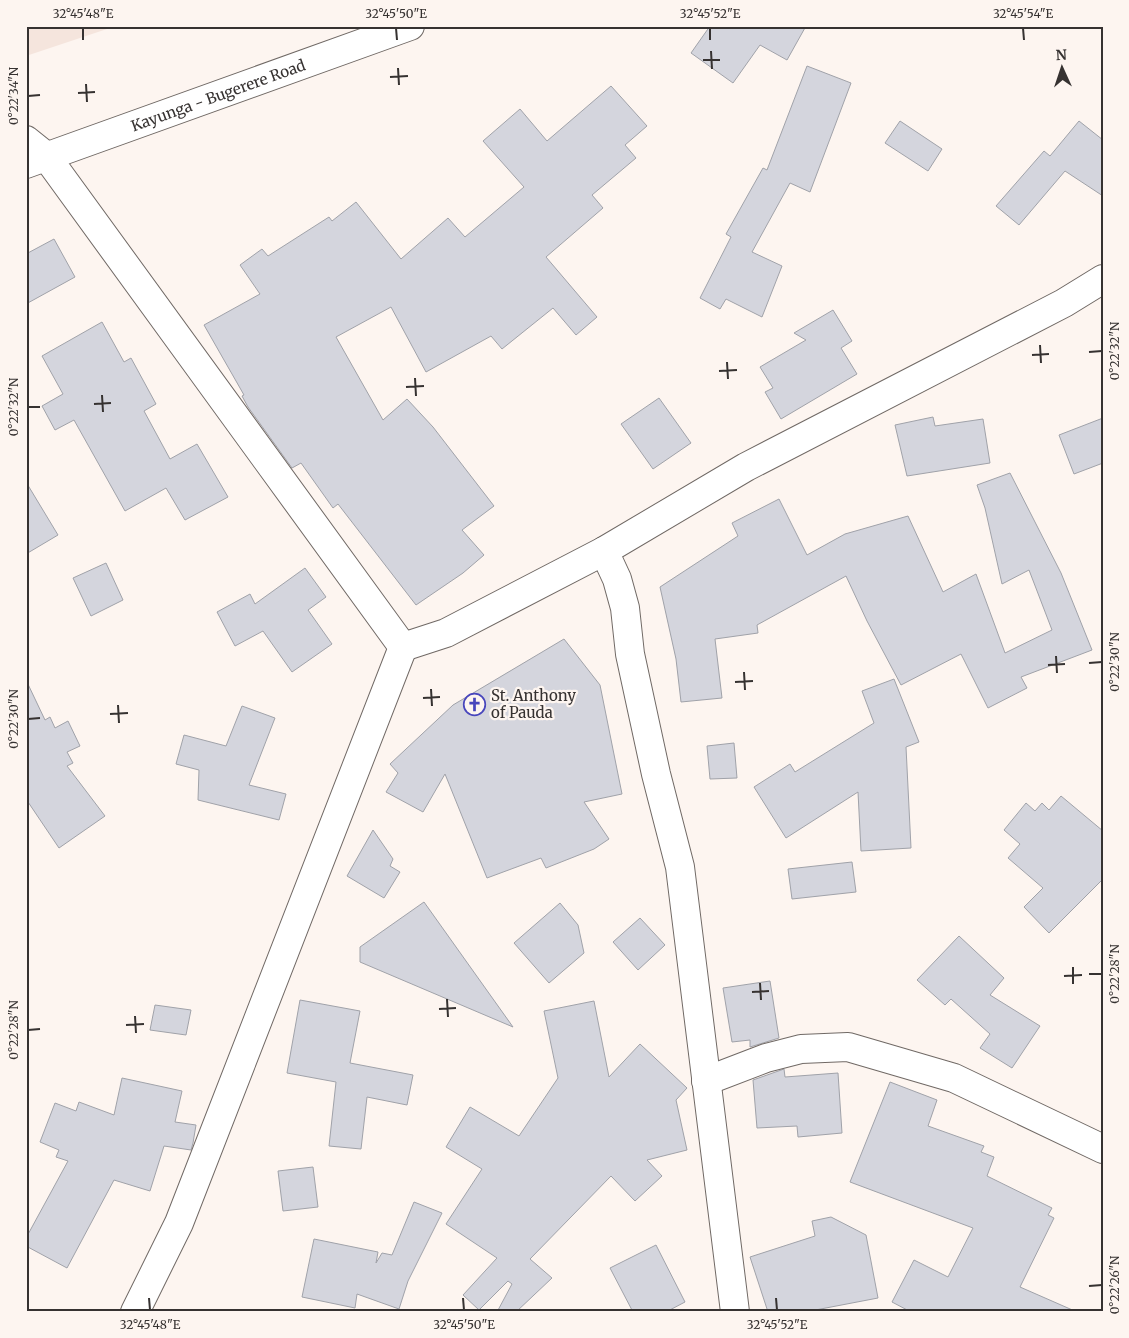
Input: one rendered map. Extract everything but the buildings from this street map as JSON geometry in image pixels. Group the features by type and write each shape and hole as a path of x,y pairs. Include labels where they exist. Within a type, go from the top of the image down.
{"street":[{"name":"Kayunga - Bugerere Road","path":"33,153 410,26"},
{"path":"33,153 403,647"},
{"path":"403,647 446,633 604,551 746,468 1064,303 1103,278"},
{"path":"604,551 617,579 625,608 630,654 656,774 680,867 735,1312"},
{"path":"135,1312 179,1223 403,647"},
{"path":"706,1080 766,1058 802,1049 848,1047 954,1078 1103,1149"}],"shaded area":[{"path":"26,26 116,26 26,56"}],"place":[{"name":"St. Anthony of Pauda","path":"475,704"}]}
